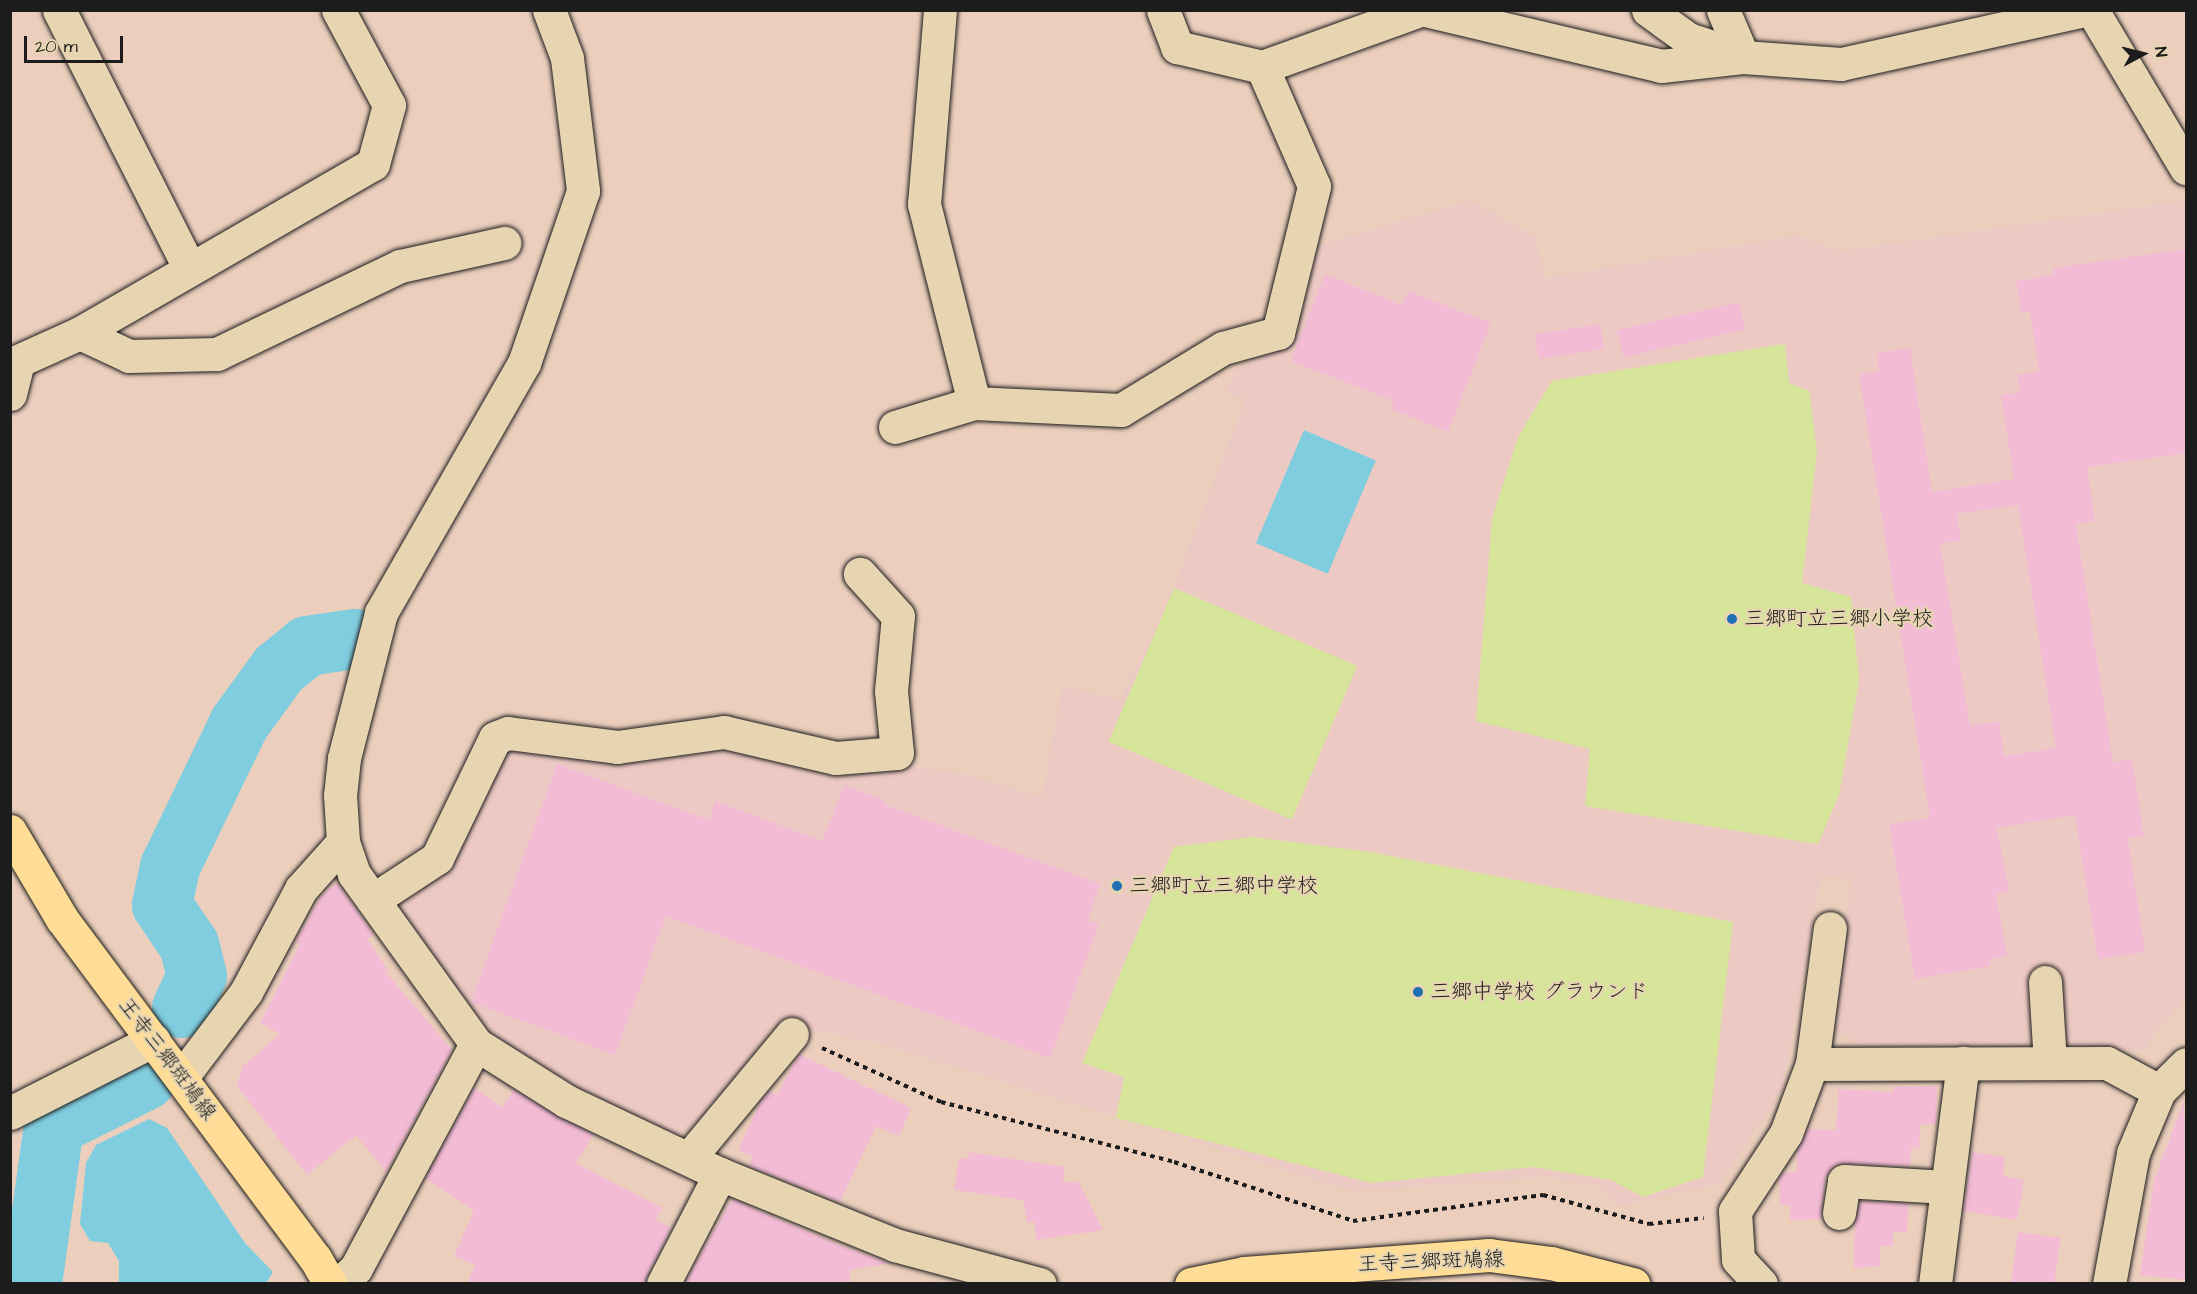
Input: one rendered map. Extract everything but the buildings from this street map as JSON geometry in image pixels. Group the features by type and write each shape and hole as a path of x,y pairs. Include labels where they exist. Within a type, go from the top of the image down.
{"main road":[{"name":"王寺三郷斑鳩線","path":"10,831 62,919 154,1040 330,1284"},
{"name":"王寺三郷斑鳩線","path":"1191,1284 1244,1273 1489,1255 1551,1263 1633,1284"}],"street":[{"path":"59,10 190,269"},
{"path":"10,394 14,354 80,333 373,164 389,105 338,10"},
{"path":"549,10 567,57 583,191 524,363 381,613 344,758 340,795 343,843 354,874 476,1044 566,1101 720,1174 895,1245 1040,1284"},
{"path":"940,10 924,204 974,404"},
{"path":"1163,10 1177,47 1262,67 1420,10"},
{"path":"1425,10 1661,66 1743,57 1841,63 2084,10"},
{"path":"1648,10 1688,39 1743,57"},
{"path":"1723,10 1743,57"},
{"path":"2092,10 2187,168"},
{"path":"895,427 974,404 1121,410 1223,348 1278,333 1314,186 1262,67"},
{"path":"80,333 129,356 217,354 400,266 504,243"},
{"path":"373,900 437,858 495,738 508,734 617,747 724,732 836,758 897,753 891,692 898,616 860,574"},
{"path":"181,1077 246,992 301,889 343,843"},
{"path":"1761,1284 1738,1259 1735,1211 1786,1133 1812,1064 1830,928"},
{"path":"2045,982 2050,1063"},
{"path":"689,1158 792,1034"},
{"path":"10,1113 154,1040"},
{"path":"339,1284 356,1268 476,1044"},
{"path":"1935,1284 1963,1063"},
{"path":"1812,1064 2107,1063 2159,1091"},
{"path":"2109,1284 2133,1153 2159,1091 2187,1064"},
{"path":"663,1284 720,1174"},
{"path":"1839,1213 1844,1181 1947,1187"}],"path":[{"path":"792,1034 941,1102 1174,1161 1353,1221 1543,1195 1648,1224 1697,1220 1735,1211"}],"shaded area":[{"path":"1470,200 1535,236 1546,278 1798,235 1839,251 2186,200 2186,997 2143,1050 1858,1046 1832,1025 1851,879 1821,877 1782,1090 1720,1184 1620,1206 1601,1186 1549,1177 1352,1191 881,1044 774,1023 725,1105 665,1142 465,1022 400,917 400,895 495,755 517,744 729,743 847,777 904,765 966,774 1042,797 1062,686 1121,699 1177,578 1245,399 1224,391 1235,371 1284,344 1315,246"}],"green space":[{"path":"1785,344 1789,383 1809,391 1817,451 1802,583 1851,597 1859,681 1839,795 1818,844 1585,806 1590,749 1476,721 1492,519 1518,437 1552,381"},
{"path":"1174,588 1357,666 1292,819 1109,742"},
{"name":"三郷中学校 グラウンド","path":"1253,837 1370,852 1733,922 1703,1177 1643,1197 1611,1180 1533,1167 1372,1183 1116,1118 1124,1077 1082,1063 1174,847"}],"water":[{"path":"1304,430 1376,460 1328,574 1256,543"},
{"path":"149,1119 167,1128 245,1243 273,1272 266,1283 119,1283 119,1261 108,1243 90,1241 80,1224 86,1163 96,1145"}],"waterway":[{"path":"182,1008 197,976 189,945 162,905 170,867 239,724 279,669 307,646 355,639"},
{"path":"32,1284 54,1126 146,1080"}],"place":[{"name":"三郷町立三郷小学校","path":"1732,619"},
{"name":"三郷町立三郷中学校","path":"1117,886"},
{"name":"三郷中学校 グラウンド","path":"1418,992"}]}
